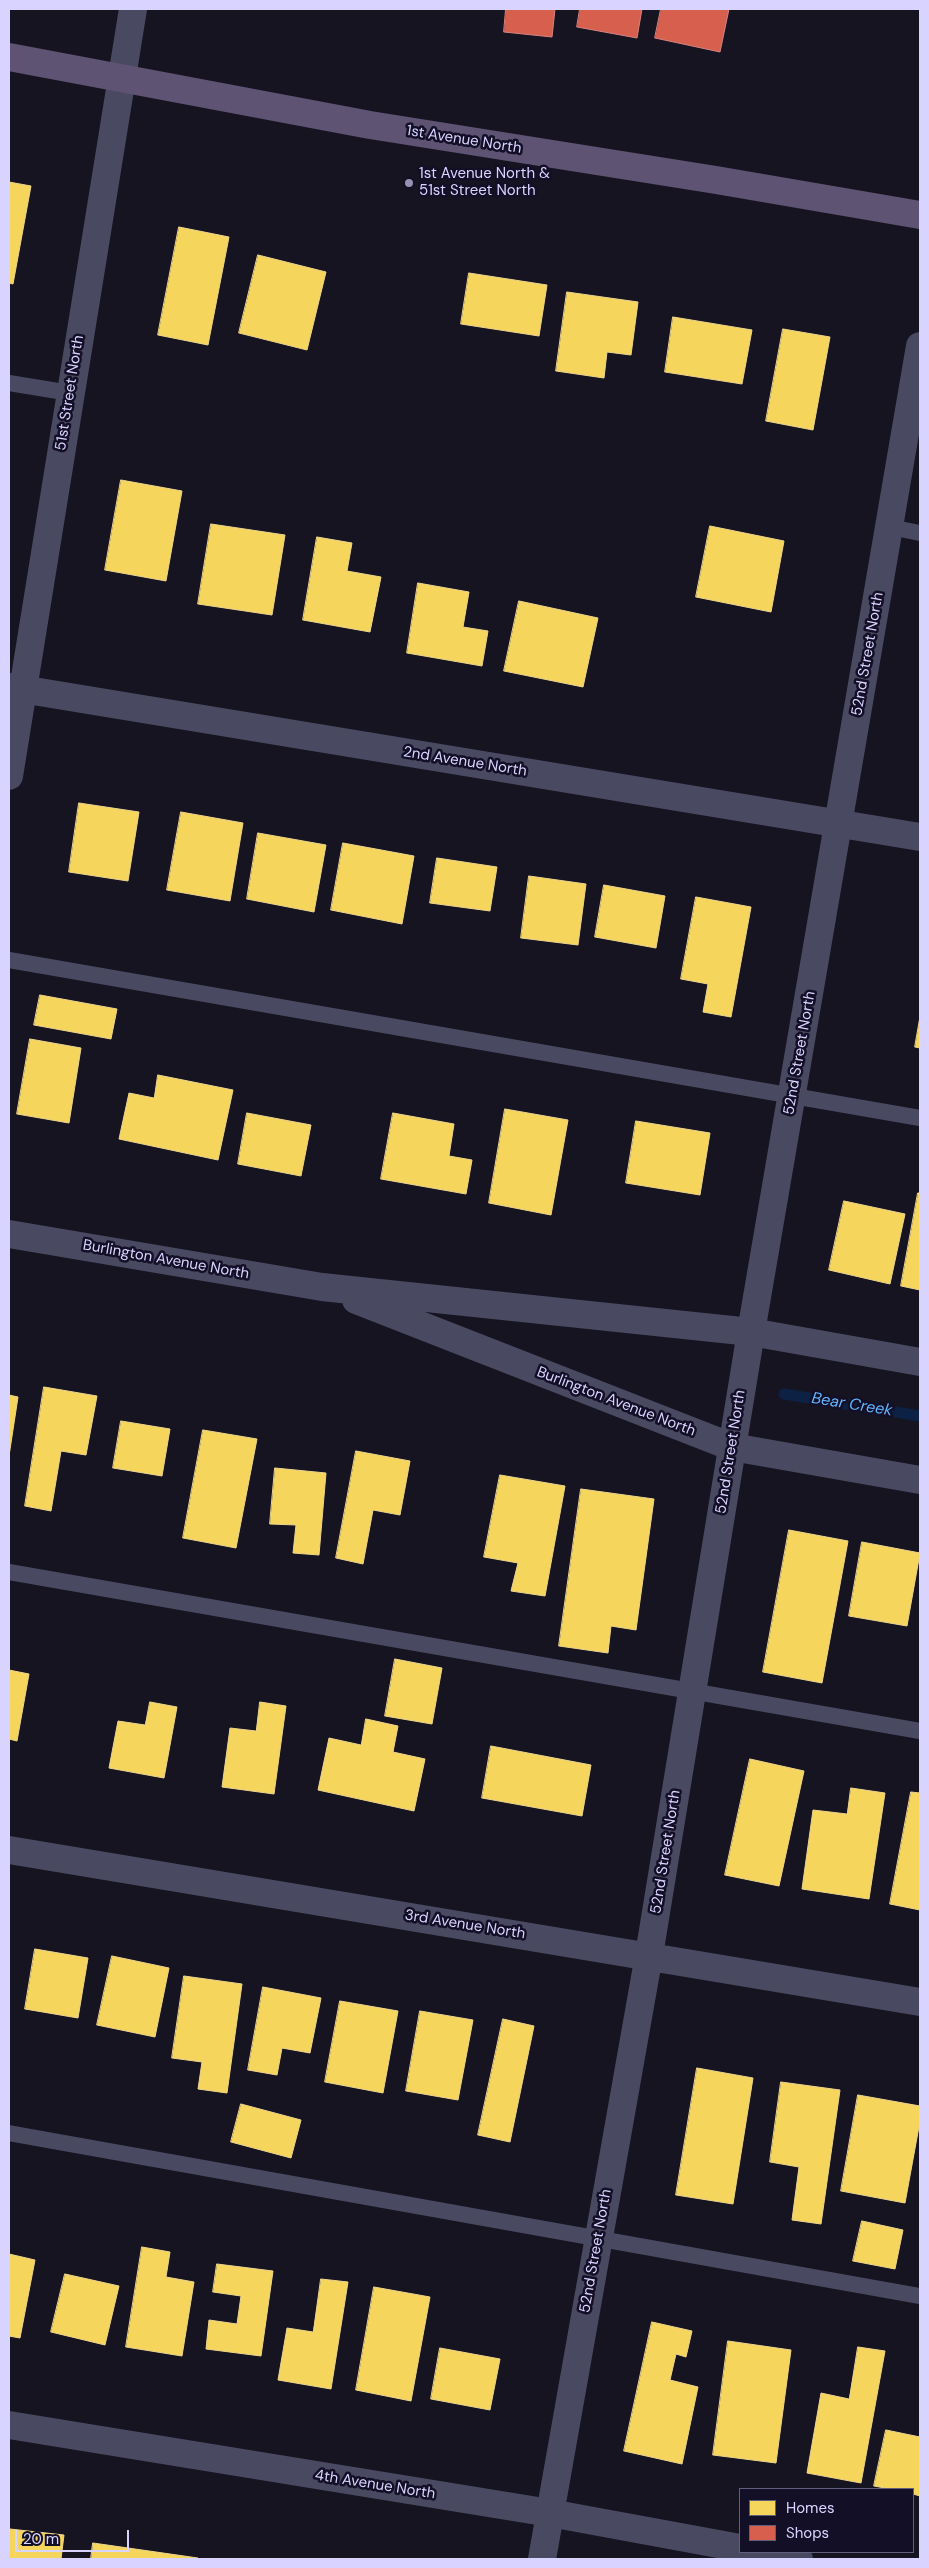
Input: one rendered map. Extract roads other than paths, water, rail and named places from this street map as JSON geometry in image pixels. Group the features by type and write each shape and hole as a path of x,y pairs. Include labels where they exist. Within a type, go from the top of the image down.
{"main road":[{"name":"1st Avenue North","path":"9,57 370,125 716,180 920,215"}],"street":[{"name":"51st Street North","path":"9,776 16,689 70,393 120,78 133,9"},
{"name":"52nd Street North","path":"542,2559 649,1955 751,1332 840,824 920,346"},
{"name":"2nd Avenue North","path":"16,689 920,837"},
{"name":"Burlington Avenue North","path":"9,1234 322,1287 751,1332 920,1362"},
{"name":"Burlington Avenue North","path":"322,1287 732,1447 920,1480"},
{"name":"3rd Avenue North","path":"9,1850 649,1955 920,2002"},
{"name":"4th Avenue North","path":"9,2425 550,2514 739,2548"},
{"path":"764,2553 799,2559"}],"lane":[{"path":"9,383 70,393"},
{"path":"890,527 920,533"},
{"path":"9,960 920,1118"},
{"path":"9,1572 920,1731"},
{"path":"9,2133 920,2296"}],"waterway":[{"name":"Bear Creek","path":"784,1394 920,1416"}],"place":[{"name":"1st Avenue North & 51st Street North","path":"409,183"}]}
